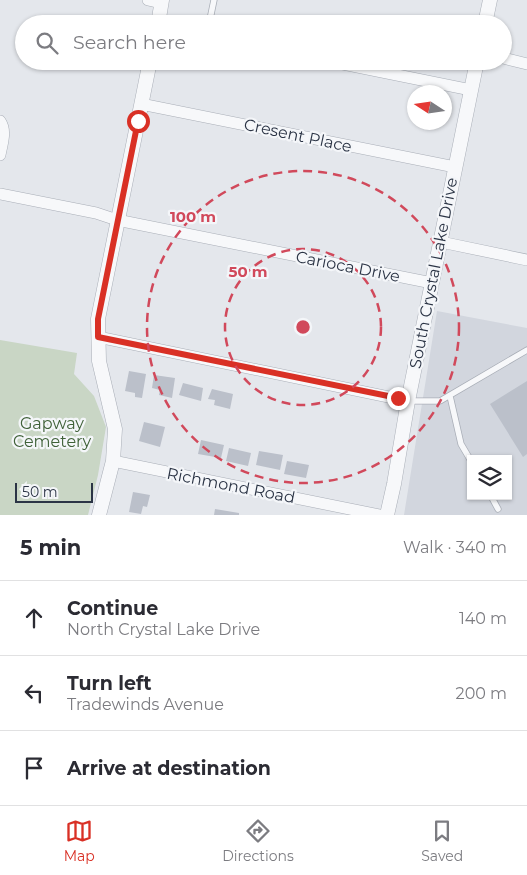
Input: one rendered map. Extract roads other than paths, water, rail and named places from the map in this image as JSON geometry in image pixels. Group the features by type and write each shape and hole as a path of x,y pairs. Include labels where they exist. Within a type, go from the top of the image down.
{"street":[{"path":"487,15 490,0"},
{"path":"157,1 158,15"},
{"path":"512,60 527,64"},
{"path":"99,515 113,461 115,429 99,360 98,319 148,70"},
{"path":"372,70 471,90"},
{"name":"South Crystal Lake Drive","path":"387,515 408,400 475,70"},
{"name":"Cresent Place","path":"141,104 455,167"},
{"path":"0,121 4,136 0,155"},
{"name":"Carioca Drive","path":"0,194 96,213 117,220 432,283"},
{"path":"441,242 527,260"},
{"path":"98,337 408,400"},
{"name":"Richmond Road","path":"113,461 379,515"}],"lane":[{"path":"211,15 214,0"},
{"path":"408,400 440,401 527,350"},
{"path":"450,396 461,444 467,455"},
{"path":"493,500 498,510"}],"park label":[{"name":"Gapway Cemetery","path":"52,432"}]}
